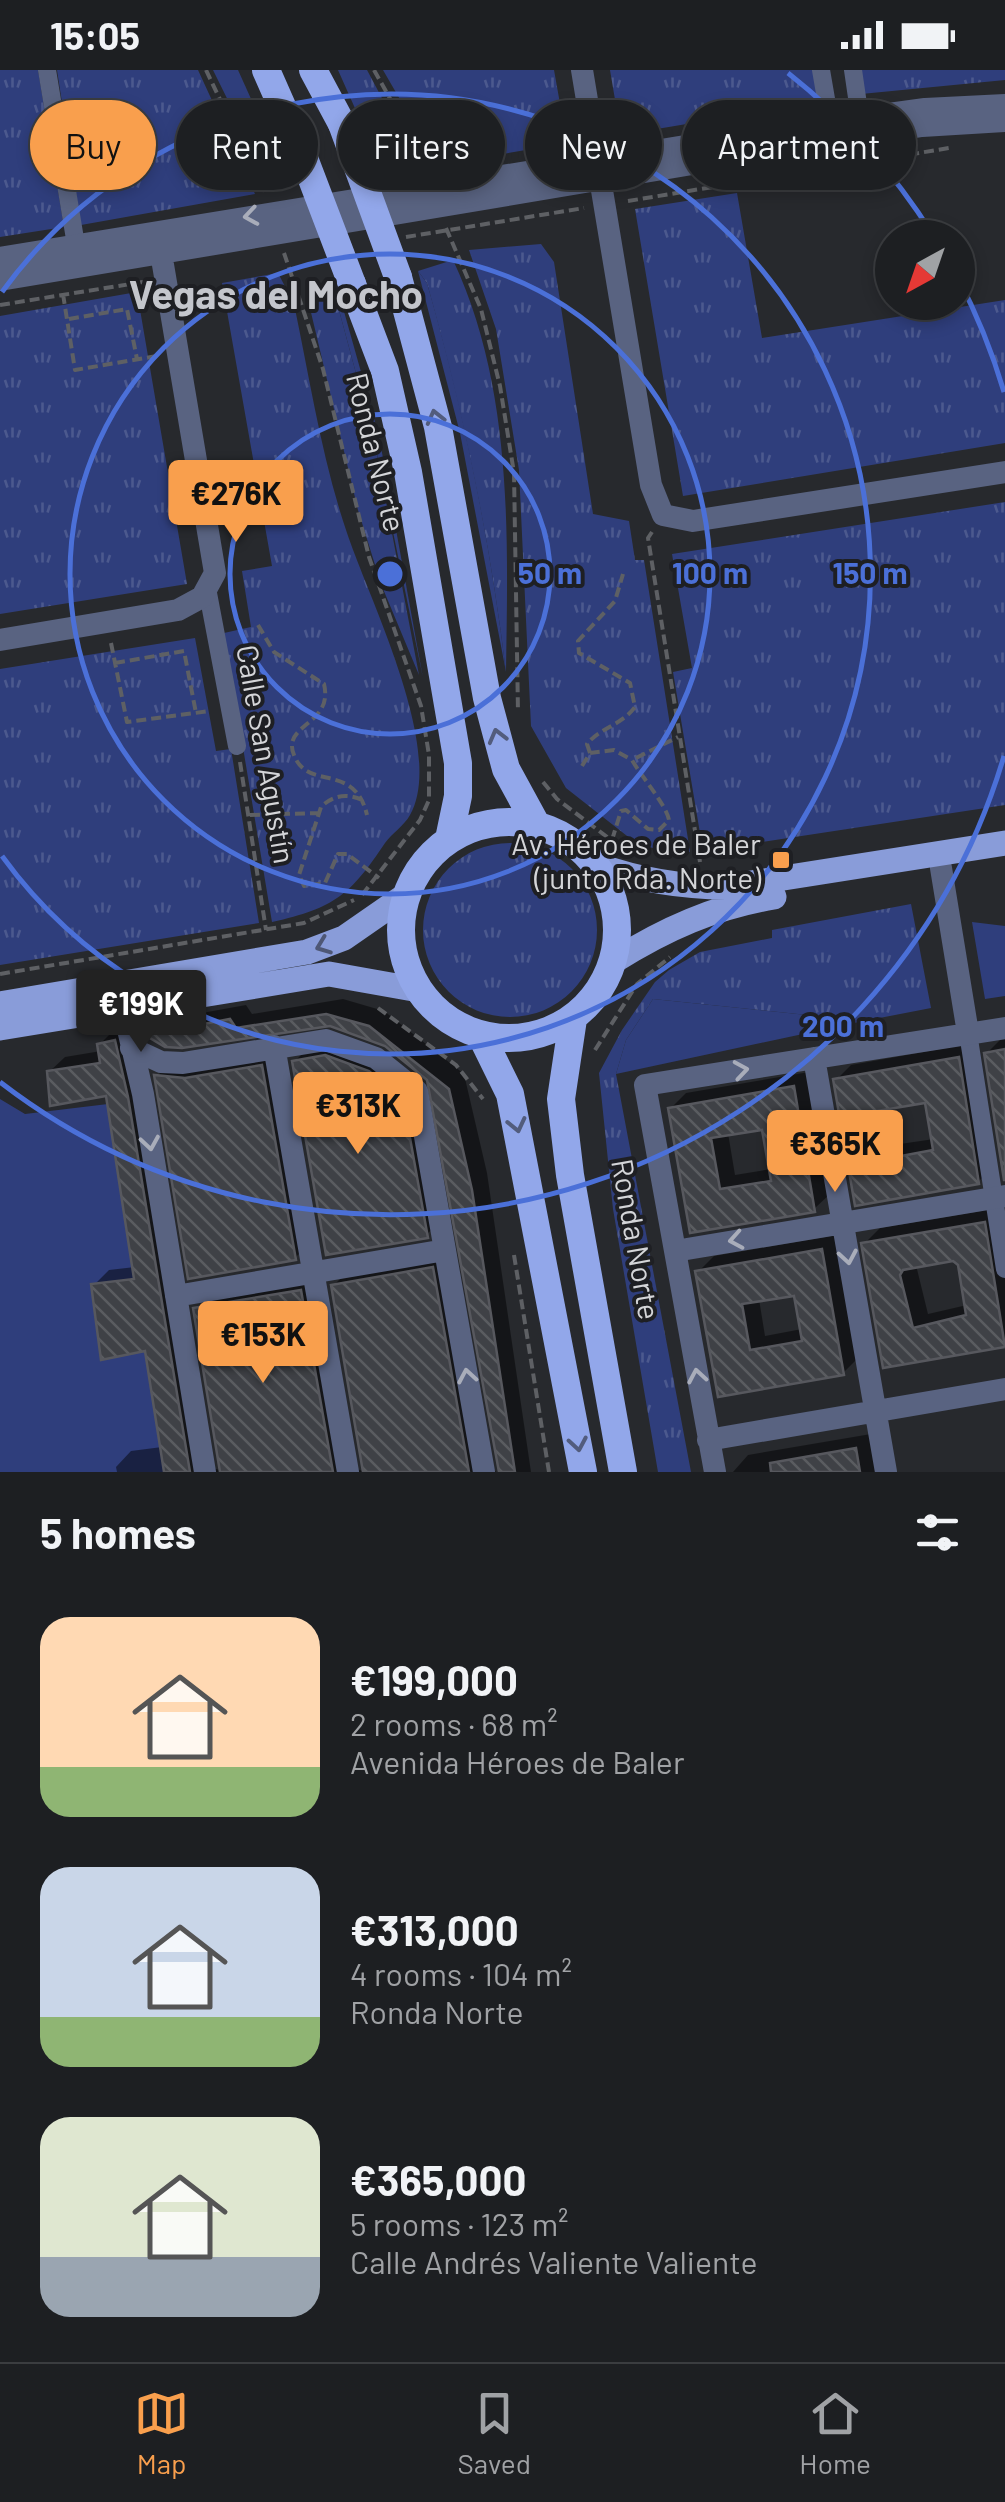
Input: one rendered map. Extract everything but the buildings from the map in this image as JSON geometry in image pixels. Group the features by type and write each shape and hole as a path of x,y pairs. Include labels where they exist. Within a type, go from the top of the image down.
{"highway":[{"name":"Ronda Norte","path":"266,70 385,371 408,472 458,763 458,796 450,839"},
{"name":"Ronda Norte","path":"313,70 342,124 398,277 438,427 487,698 506,769 536,824"},
{"path":"506,821 536,824 570,839 597,865 612,895 618,928 614,962 598,994 573,1019 544,1033 512,1039 481,1035 446,1017 419,990 405,960 400,928 406,895 423,863 450,839 476,826 506,821"},
{"name":"Ronda Norte","path":"573,1019 561,1099 570,1175 624,1472"},
{"path":"481,1035 514,1112 583,1472"}],"main road":[{"path":"597,865 632,878 690,888 726,887 1005,843"},
{"path":"614,962 662,930 721,909 1005,858"},
{"path":"0,1004 306,952 344,938 406,895"},
{"path":"0,1028 330,974 419,990"}],"street":[{"path":"47,70 76,245"},
{"path":"582,70 587,100"},
{"path":"821,70 826,100"},
{"path":"852,70 857,100"},
{"path":"916,113 1005,105"},
{"path":"662,160 922,126 1005,122"},
{"path":"0,280 58,270 159,242 525,181"},
{"path":"602,190 651,485 663,515 694,521 1005,472"},
{"path":"0,258 76,245 159,242"},
{"name":"Calle San Agustín","path":"159,242 215,573 207,588 237,746"},
{"path":"0,640 178,610 202,597 207,588"},
{"path":"941,868 1000,1197 1005,1269"},
{"path":"124,1008 205,1472"},
{"path":"715,1472 645,1085 1005,1028"},
{"path":"131,1048 161,1062 182,1063 326,1040 376,1058 416,1091 484,1472"},
{"path":"274,1046 348,1472"},
{"path":"814,1058 886,1472"},
{"path":"142,1094 152,1080 182,1063"},
{"path":"676,1251 1000,1197"},
{"path":"176,1296 445,1250"},
{"path":"708,1440 1005,1389"}],"path":[{"name":"Ronda Norte","path":"0,974 246,934 337,912 379,878 429,800 430,755 421,706 369,557 323,369 274,222 206,70"},
{"path":"374,70 421,149 439,196 446,230 481,310 500,386 514,473 518,577 513,646 519,726"},
{"path":"393,239 578,208 606,212 620,209 628,200 955,148"},
{"path":"58,270 74,370 178,352"},
{"path":"0,305 139,282 150,294 168,292"},
{"path":"67,319 127,309 137,359"},
{"path":"663,515 648,538 702,870 688,868"},
{"path":"590,753 587,744 592,738 627,718 636,708 630,682 580,654 578,641 615,601 623,574"},
{"path":"107,622 127,722 230,708"},
{"path":"258,625 287,663 324,684 328,700 324,710 296,733 291,744 295,759 318,776 346,780 362,800 367,815"},
{"path":"115,663 184,651 196,712"},
{"path":"632,760 679,736"},
{"name":"Calle San Agustín","path":"237,746 266,930"},
{"path":"590,753 614,750 632,760 646,786 668,810 670,820 658,830 648,829 622,810 612,840"},
{"path":"582,766 590,753"},
{"path":"543,782 558,799 627,852"},
{"path":"362,800 350,794 329,799 318,813 299,876 304,886 325,883 338,854 346,854 379,878"},
{"path":"250,815 318,813"},
{"path":"587,1064 637,984 678,951"},
{"path":"367,1001 456,1065 474,1083 489,1110"},
{"path":"512,1242 549,1472"}],"green space":[{"path":"0,70 38,70 43,100 30,100 30,190 58,190 64,227 0,237"},
{"path":"57,70 198,70 212,100 176,100 176,190 253,190 255,194 81,225 76,190 156,190 156,100 62,100"},
{"path":"213,70 238,70 252,100 228,100"},
{"path":"338,70 367,70 383,100 351,100"},
{"path":"383,70 554,70 559,100 525,100 525,150 505,154 505,100 400,100"},
{"path":"610,70 818,70 823,100 682,100 682,125 662,128 662,100 615,100"},
{"path":"857,70 1005,70 1005,80 861,94"},
{"path":"737,193 762,338 877,320 975,320 975,305 1005,300 1005,443 683,496 635,209"},
{"path":"541,244 554,262 593,514 629,521 635,560 644,560 690,852 663,851 636,843 566,788 531,726 519,470 496,329 469,250"},
{"path":"453,260 473,309 497,410 506,515 506,672 464,428 427,283 418,271"},
{"path":"418,271 427,283 464,428 484,525 506,672 460,433"},
{"path":"278,273 294,304 338,505 412,715 419,787 410,815 350,887 326,905 272,922 224,633 251,627 242,571 272,566 222,283"},
{"path":"336,283 336,299 375,444 419,675 381,584 358,510 309,304"},
{"path":"336,283 379,436 423,678 375,444 336,299"},
{"path":"137,292 187,584 0,614 0,316"},
{"path":"1005,502 1005,805 703,851 673,672 692,668 672,554"},
{"path":"195,638 216,751 231,749 259,923 0,965 0,669"},
{"path":"510,843 543,850 571,869 590,897 597,930 590,963 571,991 543,1010 510,1017 477,1010 449,991 430,963 423,930 430,897 449,869 477,850"},
{"path":"911,904 931,1008 864,1021 653,999 626,1040 616,1074 691,1472 658,1472 613,1209 599,1073 655,982 700,952 772,938 772,930"},
{"path":"972,922 1005,926 1005,996 985,999"},
{"path":"653,999 864,1021 616,1074 626,1040"},
{"path":"0,1099 25,1114 108,1104 164,1472 0,1472"}],"place":[{"name":"Av. Héroes de Baler (junto Rda. Norte)","path":"781,860"}],"district":[{"name":"Vegas del Mocho","path":"276,293"}]}
